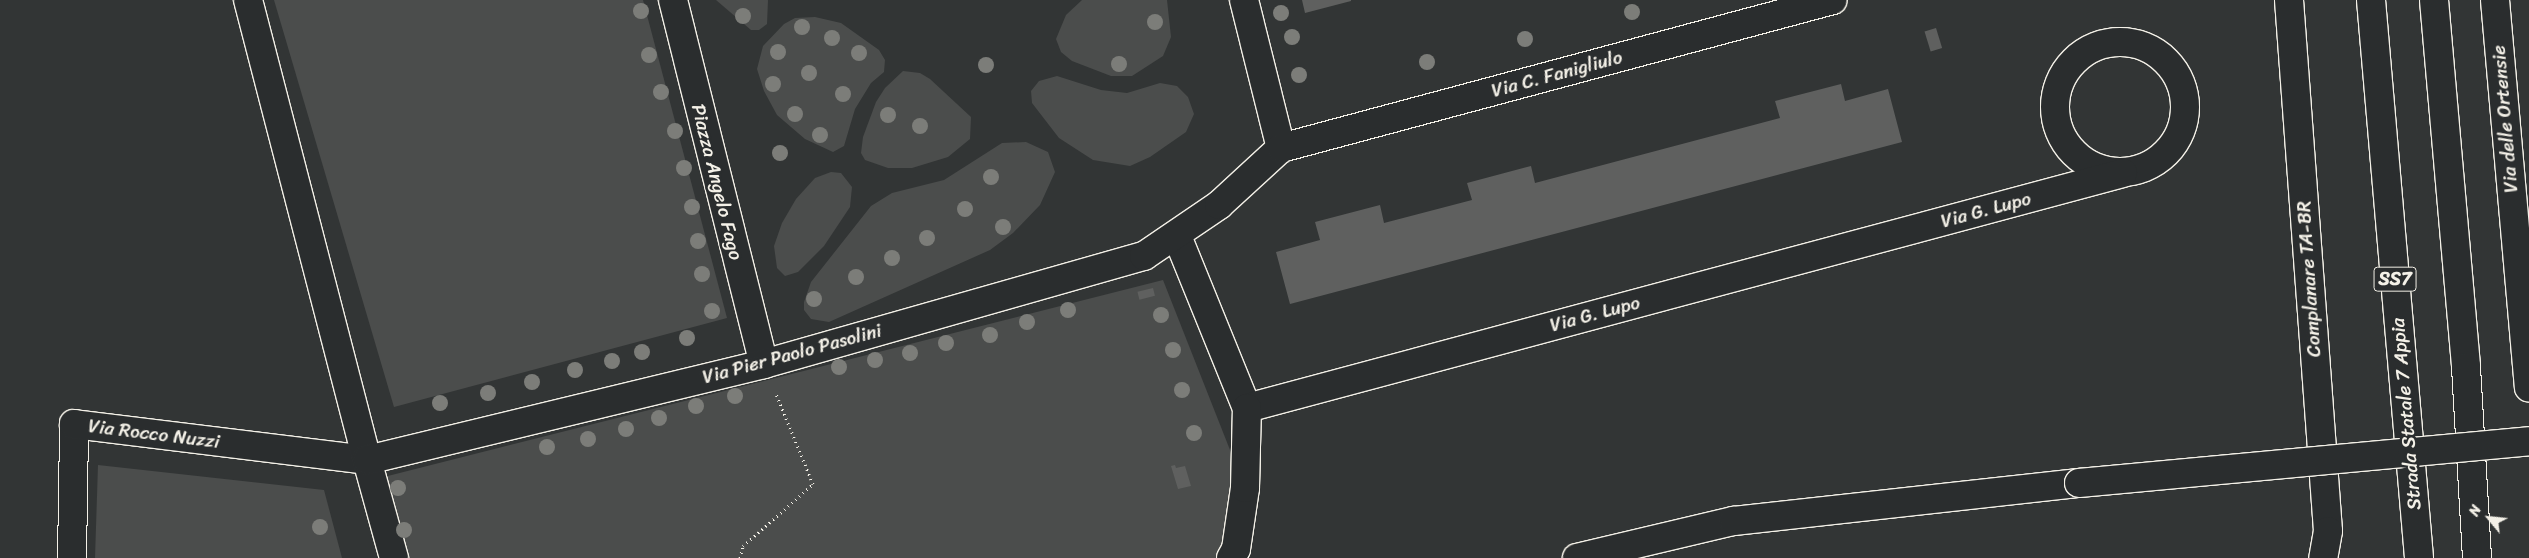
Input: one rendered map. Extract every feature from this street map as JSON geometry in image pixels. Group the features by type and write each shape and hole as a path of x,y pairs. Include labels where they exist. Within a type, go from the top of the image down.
{"main road":[{"path":"248,0 394,558"},
{"name":"Piazza Angelo Fago","path":"673,0 764,364"},
{"path":"1244,0 1281,148"},
{"name":"Via C. Fanigliulo","path":"1281,148 1833,0"},
{"name":"Complanare TA-BR","path":"2288,0 2328,531 2323,558"},
{"name":"Strada Statale 7 Appia","path":"2371,0 2419,558"},
{"path":"2434,0 2466,367 2477,558"},
{"name":"Via delle Ortensie","path":"2495,0 2529,388"},
{"path":"2118,40 2152,48 2177,71 2186,104 2179,138 2155,163 2123,173 2089,166 2064,142 2054,109 2062,76 2085,50 2118,40"},
{"name":"Via Pier Paolo Pasolini","path":"367,460 764,364 1144,256 1177,236 1220,205 1281,148"},
{"name":"Via G. Lupo","path":"1247,408 2123,173"},
{"path":"1177,236 1247,408 1245,488 1236,549 1231,558"},
{"name":"Via Rocco Nuzzi","path":"72,558 74,424 367,460"},
{"path":"1577,558 1734,521 2079,483 2529,441"},
{"path":"2409,558 2414,510"}],"path":[{"path":"740,558 743,546 813,484 764,364"}],"shaded area":[{"path":"274,0 643,0 727,318 394,407"},
{"path":"716,0 768,0 767,24 759,30 751,30"},
{"path":"1082,0 1167,0 1171,37 1163,56 1132,76 1111,76 1072,61 1061,52 1056,39 1066,15"},
{"path":"815,17 841,23 879,50 885,60 884,72 871,83 855,109 844,146 833,152 805,139 777,115 764,91 757,69 763,46 784,24 795,18"},
{"path":"903,71 920,73 930,79 971,117 970,139 948,157 912,168 888,168 865,160 861,153 863,137 876,102 885,88"},
{"path":"1057,76 1101,90 1127,93 1160,83 1177,86 1188,97 1194,114 1186,132 1150,157 1130,166 1093,160 1059,138 1032,103 1031,91 1039,81"},
{"path":"1026,142 1048,152 1055,172 1040,205 1013,233 990,250 829,322 811,319 804,310 804,302 811,282 871,206 892,193 944,180 1002,143"},
{"path":"831,172 841,173 852,187 850,207 824,246 798,272 785,276 777,268 774,246 782,223 796,199 815,178"},
{"path":"1163,280 1245,488 1231,558 393,558 372,480"},
{"path":"98,465 324,490 342,558 95,558"}],"building":[{"path":"1302,0 1351,0 1351,1 1305,13"},
{"path":"1936,28 1942,48 1931,52 1925,32"},
{"path":"1841,84 1845,101 1888,89 1902,142 1290,304 1276,252 1320,240 1315,222 1380,205 1384,223 1472,200 1467,183 1531,166 1535,183 1780,118 1775,101"},
{"path":"1153,288 1155,296 1139,300 1137,292"},
{"path":"1175,465 1176,468 1185,466 1191,486 1178,489 1171,466"}]}
